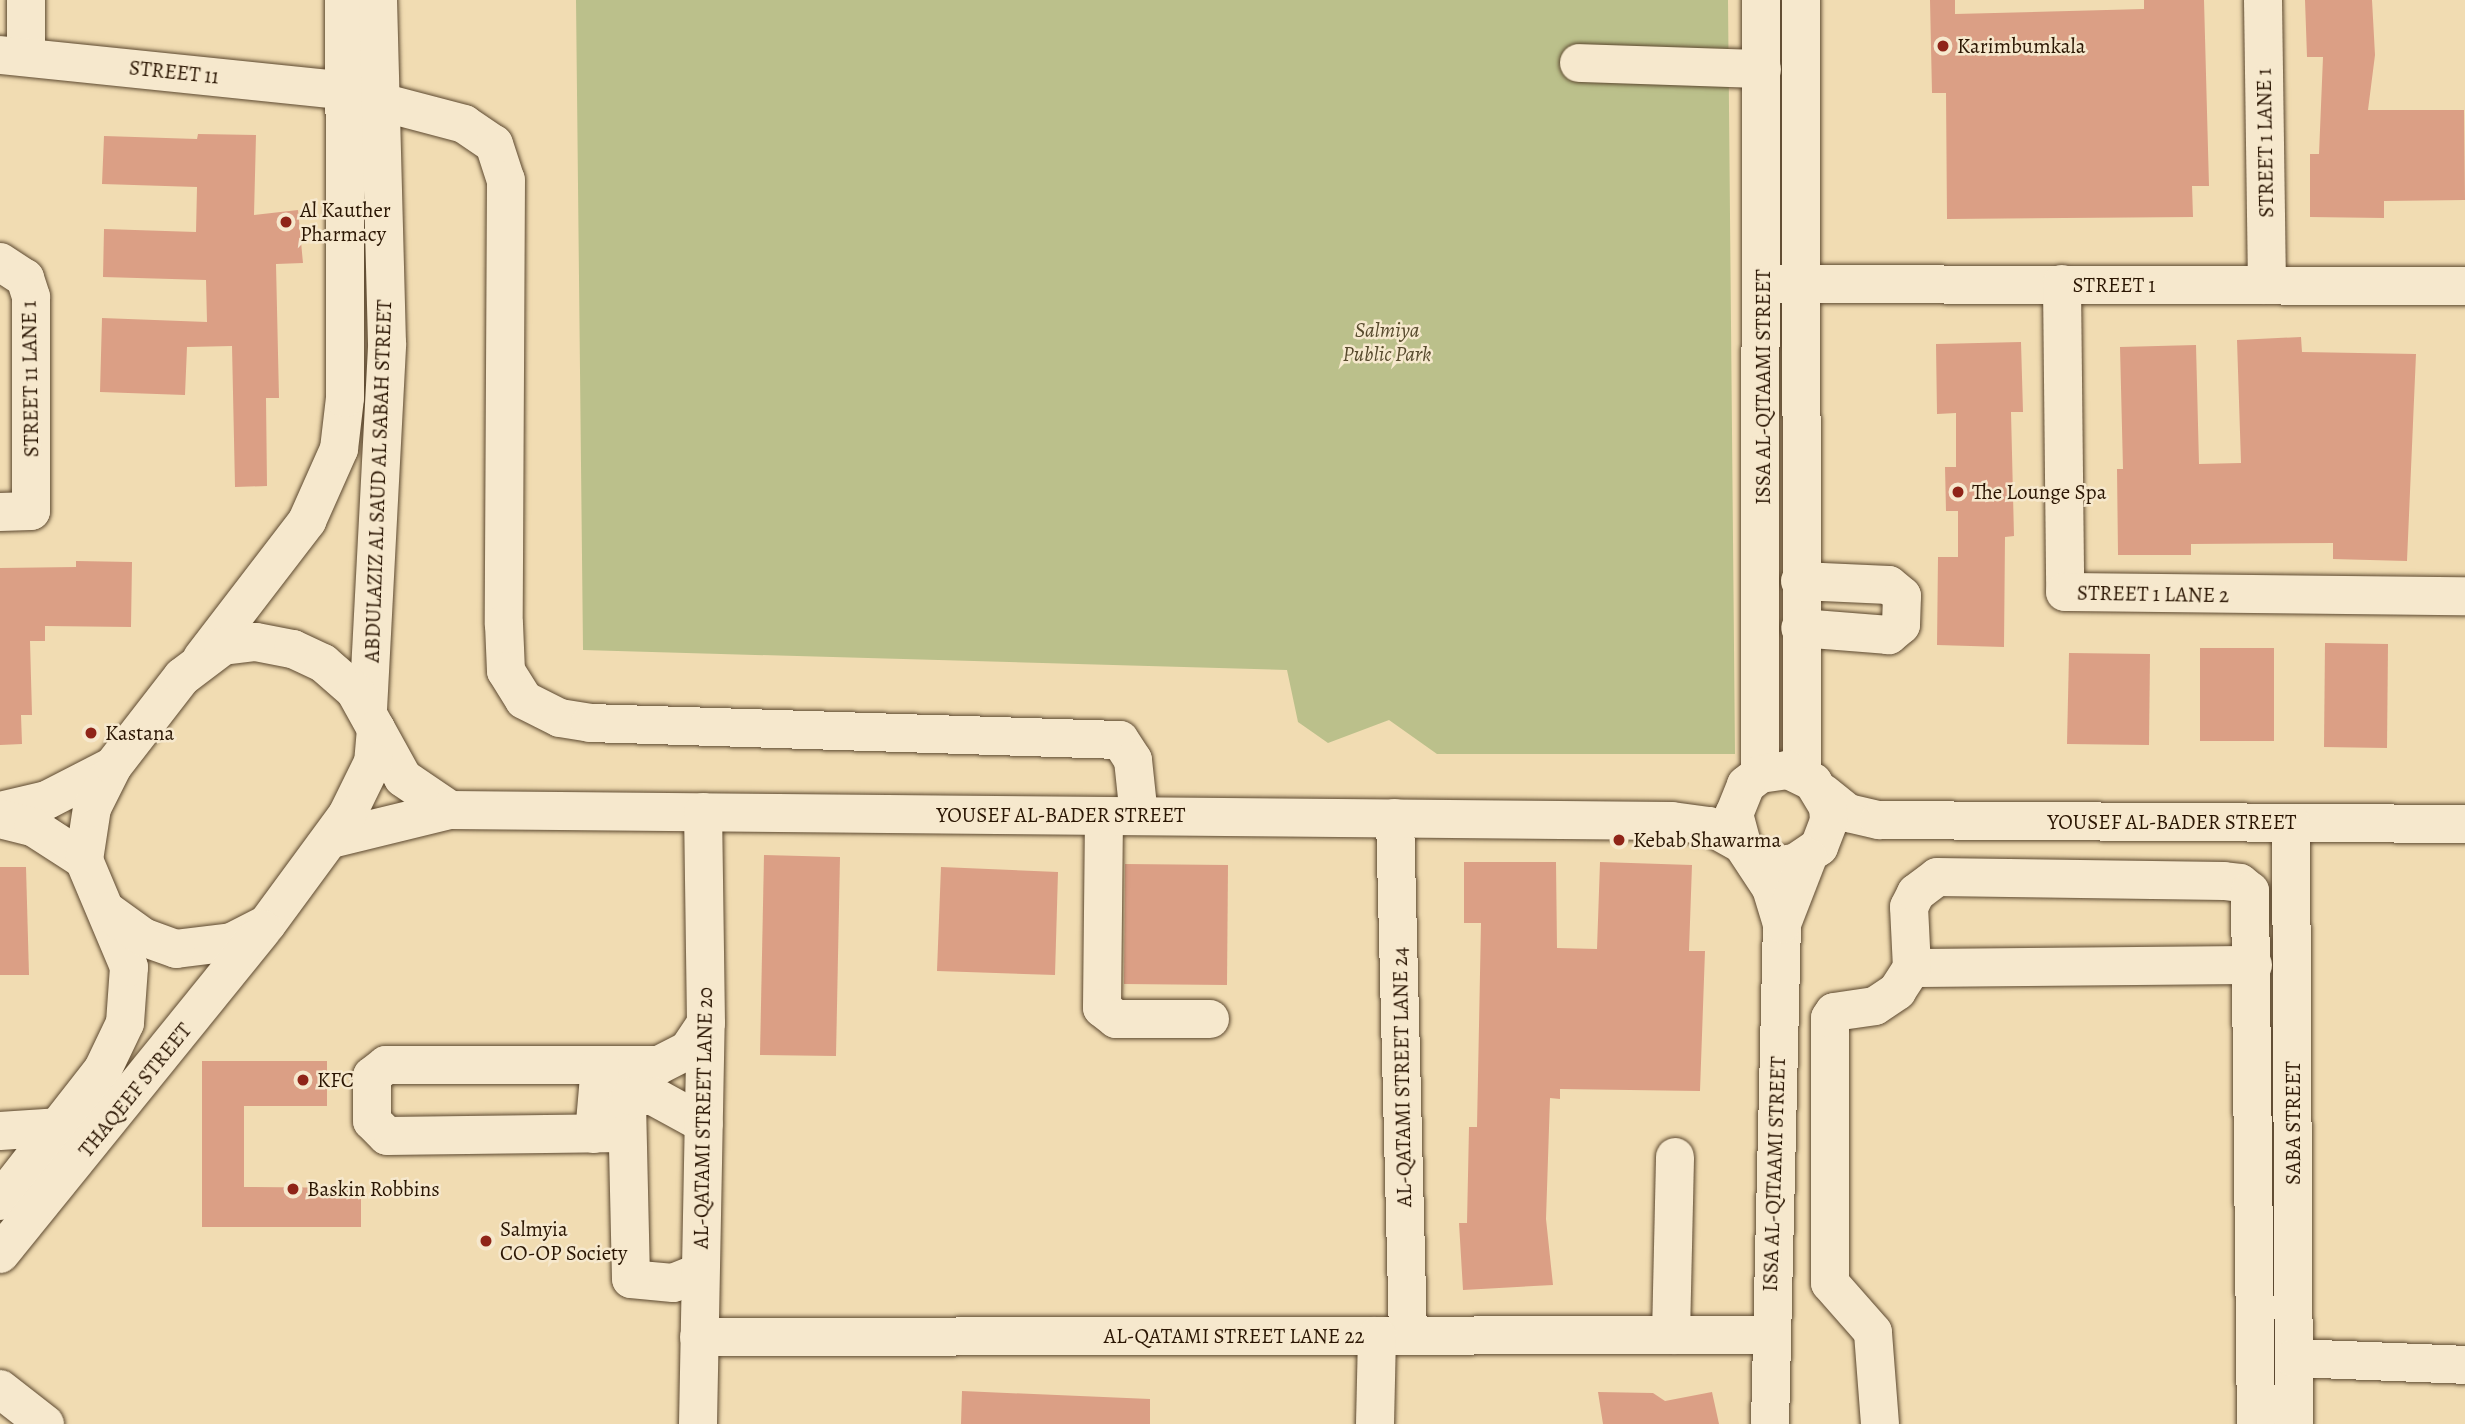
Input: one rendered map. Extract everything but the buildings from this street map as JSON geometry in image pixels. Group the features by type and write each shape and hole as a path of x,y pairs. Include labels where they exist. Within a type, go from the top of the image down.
{"street":[{"path":"13,55 26,0"},
{"name":"ABDULAZIZ AL SAUD AL SABAH STREET","path":"331,839 373,762 372,719 387,343 364,97 344,0"},
{"name":"ABDULAZIZ AL SAUD AL SABAH STREET","path":"199,661 307,521 339,449 345,398 364,97 378,0"},
{"name":"ISSA AL-QITAAMI STREET","path":"1761,0 1762,69 1781,284 1800,581 1800,628 1812,784"},
{"name":"ISSA AL-QITAAMI STREET","path":"1753,780 1781,284 1801,0"},
{"name":"STREET 1 LANE 1","path":"2263,0 2267,285"},
{"name":"STREET 11","path":"13,55 364,97 464,124 494,144 506,180 506,671 524,700 560,718 590,723 1120,740 1133,760 1121,816"},
{"path":"1579,62 1762,69"},
{"name":"STREET 11 LANE 1","path":"0,262 25,278 31,297 15,511"},
{"name":"STREET 1","path":"1781,284 2465,286"},
{"name":"STREET 1 LANE 2","path":"2062,284 2065,592 2465,596"},
{"path":"1800,581 1889,585 1902,596 1901,625 1889,635 1800,628"},
{"path":"0,819 33,827 84,860 89,818 113,766 165,696 199,661 223,646 242,643 293,649 339,674 372,719 403,778 450,810"},
{"path":"0,811 47,800 113,766"},
{"path":"1788,770 1812,784 1829,821 1814,852 1780,865 1747,850 1734,814 1753,780 1788,770"},
{"name":"YOUSEF AL-BADER STREET","path":"1672,821 1711,807 1753,780"},
{"name":"YOUSEF AL-BADER STREET","path":"1812,784 1848,813 1879,820 2465,824"},
{"name":"YOUSEF AL-BADER STREET","path":"331,839 450,810 1672,821 1709,826 1747,850"},
{"name":"AL-QATAMI STREET LANE 20","path":"698,1424 706,1023 703,812"},
{"path":"1121,816 1102,1009 1116,1019 1210,1018"},
{"name":"AL-QATAMI STREET LANE 24","path":"1375,1424 1392,1336 1395,818"},
{"name":"YOUSEF AL-BADER STREET","path":"1814,852 1847,829 1879,820"},
{"name":"SABA STREET","path":"2291,823 2294,1413"},
{"name":"THAQEEF STREET","path":"0,1254 267,924 331,839"},
{"name":"ISSA AL-QITAAMI STREET","path":"1747,850 1771,888 1782,924 1769,1335 1770,1424"},
{"name":"ISSA AL-QITAAMI STREET","path":"1782,924 1814,852"},
{"name":"THAQEEF STREET","path":"0,1201 61,1127 113,1052 129,1006 129,967 84,860"},
{"path":"1880,1424 1873,1332 1834,1294 1830,1283 1829,1018 1835,1012 1875,1006 1897,991 1912,968 1909,907 1916,893 1937,877 2240,883 2253,900 2258,1424 2294,1413"},
{"path":"107,911 143,937 176,949 232,942 267,924"},
{"path":"1912,968 2253,965"},
{"path":"610,1134 387,1136 372,1121 372,1076 387,1065 659,1065 688,1050 706,1023"},
{"path":"600,1065 631,1279 673,1283 701,1272"},
{"path":"610,1134 627,1102 643,1095 704,1124"},
{"path":"0,1131 61,1127"},
{"path":"1671,1335 1675,1157"},
{"name":"AL-QATAMI STREET LANE 22","path":"699,1337 1769,1335"},
{"path":"2294,1358 2465,1365"},
{"path":"0,1389 45,1424"}],"green space":[{"name":"Salmiya Public Park","path":"576,0 1728,0 1735,754 1437,754 1389,720 1328,743 1298,722 1287,670 583,650"}],"place":[{"name":"Karimbumkala","path":"1943,46"},
{"name":"Al Kauther Pharmacy","path":"286,222"},
{"name":"The Lounge Spa","path":"1958,492"},
{"name":"Kastana","path":"91,733"},
{"name":"Kebab Shawarma","path":"1619,840"},
{"name":"KFC","path":"303,1080"},
{"name":"Baskin Robbins","path":"293,1189"},
{"name":"Salmyia CO-OP Society","path":"486,1241"}]}
